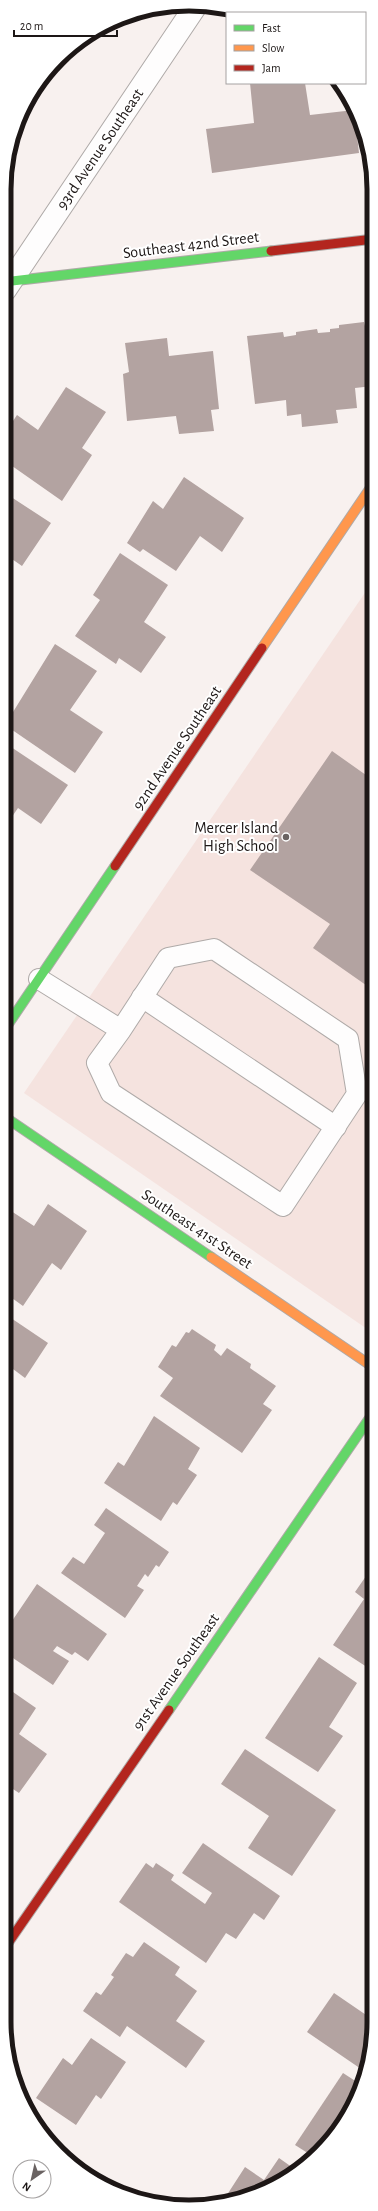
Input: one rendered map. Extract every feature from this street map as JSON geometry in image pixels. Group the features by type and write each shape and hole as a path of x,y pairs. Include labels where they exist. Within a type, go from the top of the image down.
{"street":[{"name":"93rd Avenue Southeast","path":"11,283 192,11"},
{"name":"Southeast 42nd Street","path":"11,286 367,240"},
{"name":"92nd Avenue Southeast","path":"11,1020 367,493"},
{"name":"Southeast 41st Street","path":"11,1121 367,1363"},
{"name":"91st Avenue Southeast","path":"11,1939 367,1422"}],"lane":[{"path":"214,949 348,1039 357,1094 283,1206 111,1093 96,1063 121,1030 142,997 168,958 214,949"},
{"path":"39,979 121,1030"},
{"path":"142,997 336,1127"}],"shaded area":[{"name":"Mercer Island High School","path":"367,590 367,1329 24,1093"}],"building":[{"path":"250,84 305,84 310,115 349,111 356,128 359,153 212,173 206,129 254,123"},
{"path":"364,322 365,326 367,326 367,387 355,388 357,408 336,410 338,423 302,427 301,414 287,416 286,400 255,404 247,336 283,332 284,337 296,335 296,332 317,329 318,333 330,332 330,329 339,328 339,325"},
{"path":"167,338 169,356 213,351 219,409 211,410 214,431 179,434 176,416 127,421 123,374 129,372 125,343"},
{"path":"66,387 106,412 82,448 92,455 62,501 11,465 11,424 17,415 38,430"},
{"path":"184,477 244,518 222,552 200,536 176,571 143,549 140,552 127,543 153,501 163,509"},
{"path":"11,497 51,523 22,566 11,558"},
{"path":"120,553 168,585 144,622 166,637 141,673 119,658 116,664 75,636 100,600 93,595"},
{"path":"55,644 97,671 70,710 103,732 75,773 11,729 11,715"},
{"path":"11,747 68,785 41,824 18,808 11,818"},
{"name":"Mercer Island High School","path":"332,751 367,776 367,986 313,948 330,924 250,870"},
{"path":"48,1204 87,1231 61,1270 52,1263 23,1306 11,1297 11,1211 34,1226"},
{"path":"11,1318 48,1343 25,1378 11,1368"},
{"path":"192,1329 216,1345 214,1350 221,1356 227,1348 251,1364 250,1368 276,1386 263,1404 272,1410 242,1453 160,1396 173,1378 158,1367 172,1345 176,1347 186,1332 189,1333"},
{"path":"154,1416 200,1448 188,1469 197,1475 177,1505 173,1502 161,1521 104,1483 118,1462 124,1466"},
{"path":"106,1508 169,1552 159,1567 156,1565 148,1577 145,1574 137,1586 144,1590 125,1618 61,1573 73,1557 84,1564 105,1533 94,1525"},
{"path":"367,1575 367,1667 333,1645 364,1599 355,1592"},
{"path":"37,1584 107,1634 88,1661 75,1652 72,1655 57,1646 53,1651 69,1661 53,1685 11,1657 11,1620 12,1621"},
{"path":"319,1657 357,1683 329,1727 343,1736 318,1772 265,1738"},
{"path":"13,1692 36,1708 19,1734 47,1754 19,1793 11,1788 11,1695"},
{"path":"245,1749 336,1810 292,1876 248,1848 269,1816 221,1784"},
{"path":"203,1843 280,1896 264,1920 254,1913 236,1939 226,1933 206,1963 119,1902 146,1863 153,1868 156,1863 174,1875 171,1880 205,1904 212,1893 182,1873"},
{"path":"144,1942 180,1967 175,1975 197,1991 176,2021 205,2041 186,2068 127,2026 120,2037 83,2011 96,1992 101,1995 114,1977 111,1975 126,1953 133,1957"},
{"path":"334,1993 367,2016 367,2034 361,2069 307,2032"},
{"path":"91,2038 126,2062 101,2099 96,2095 76,2125 36,2098 63,2058 72,2065"},
{"path":"343,2073 357,2082 349,2101 337,2121 315,2148 309,2154 295,2145"},
{"path":"279,2158 292,2167 268,2182 246,2191 226,2196 245,2167 264,2180"}],"traffic: fast":[{"path":"12,281 271,251"},
{"path":"11,1020 115,866"},
{"path":"11,1121 211,1257"},
{"path":"169,1710 367,1422"}],"traffic: slow":[{"path":"262,648 367,493"},
{"path":"211,1257 367,1363"}],"traffic: jam":[{"path":"271,251 367,240"},
{"path":"115,866 262,648"},
{"path":"11,1939 169,1710"}],"place":[{"name":"Mercer Island High School","path":"286,837"}]}
